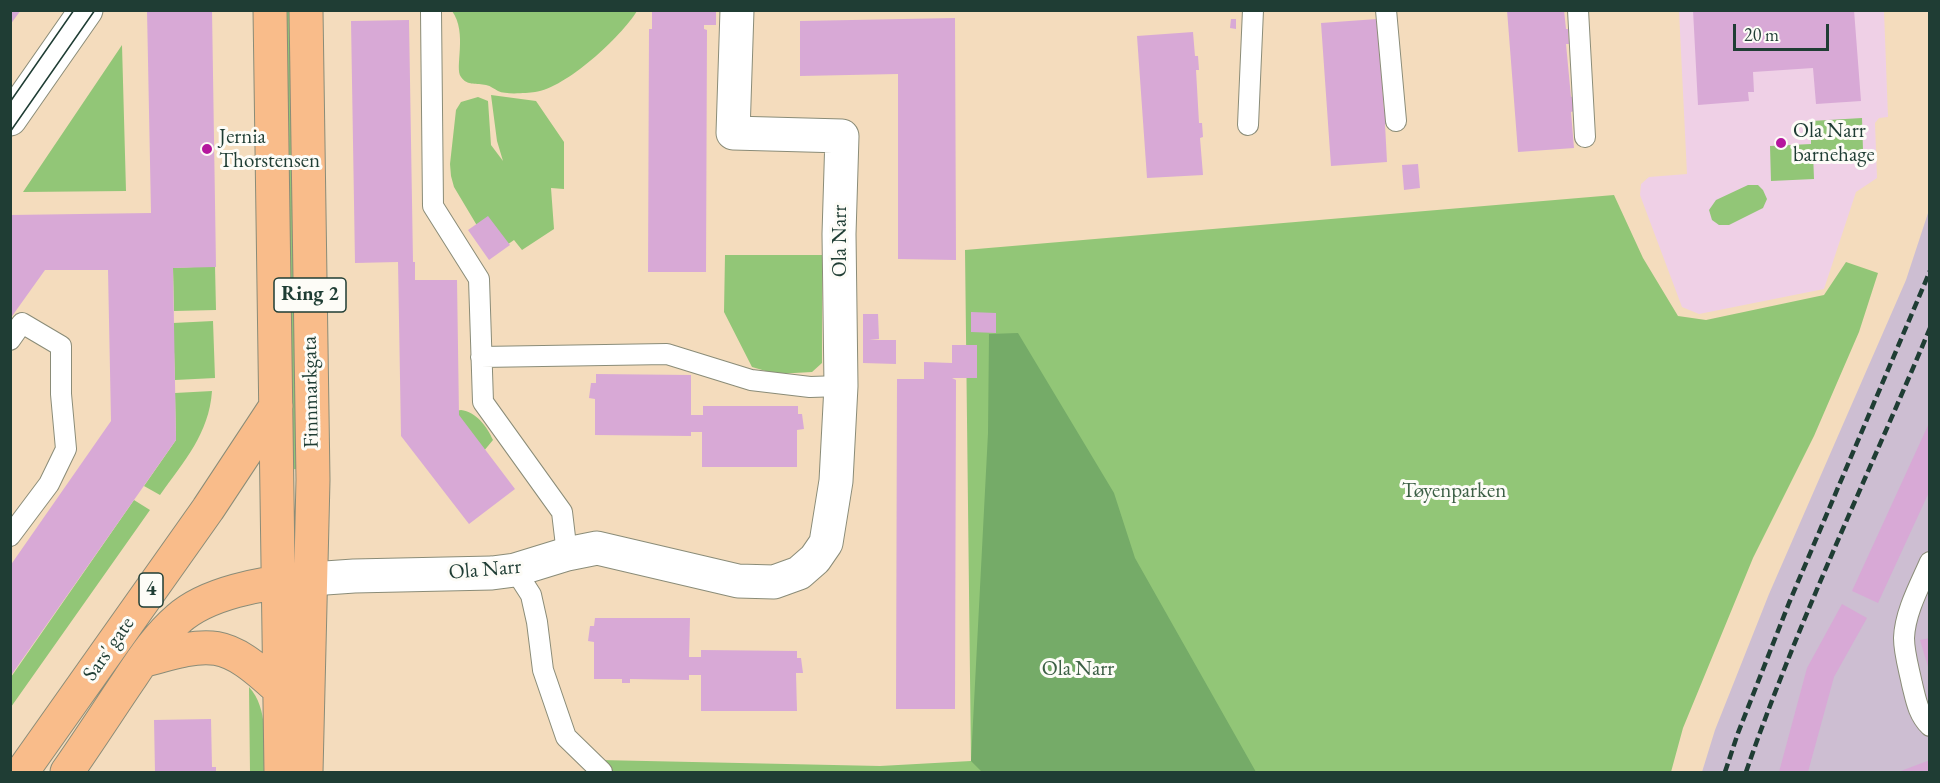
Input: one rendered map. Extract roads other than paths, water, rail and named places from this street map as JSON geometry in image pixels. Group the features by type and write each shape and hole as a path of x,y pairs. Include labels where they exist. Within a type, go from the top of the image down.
{"main road":[{"name":"Finnmarkgata","path":"270,10 281,772"},
{"name":"Finnmarkgata","path":"306,10 312,445 306,772"},
{"name":"Sars' gate","path":"22,772 208,510 276,406"},
{"name":"Sars' gate","path":"67,772 142,661 178,619 191,610 220,597 279,582 311,579"},
{"name":"Sars' gate","path":"142,661 197,647 213,647 228,651 243,659 280,690"}],"street":[{"path":"10,119 86,10"},
{"name":"Ola Narr","path":"311,579 492,573 515,570 567,554 597,548 738,581 774,582 798,573 815,559 826,543 836,481 841,386 839,234 842,136 733,133 736,10"}],"lane":[{"path":"1248,125 1253,10"},
{"path":"1386,10 1396,121"},
{"path":"1578,10 1585,137"},
{"path":"431,12 433,206 479,279 483,402 562,512 567,554"},
{"path":"10,340 21,323 61,346 61,394 66,449 49,484 10,536"},
{"path":"481,357 666,354 751,380 810,387 841,386"},
{"path":"1929,562 1904,634 1904,645 1918,705 1921,716 1929,726"},
{"path":"515,570 531,595 543,670 566,737 602,772"}],"tram line":[{"path":"10,102 74,10"},
{"path":"10,132 95,10"}],"railway":[{"path":"1725,772 1789,603 1930,271"},
{"path":"1746,772 1811,604 1930,328"}],"place":[{"name":"Ola Narr barnehage","path":"1781,143"},
{"name":"Jernia Thorstensen","path":"207,149"}],"park label":[{"name":"Tøyenparken","path":"1454,491"}]}
